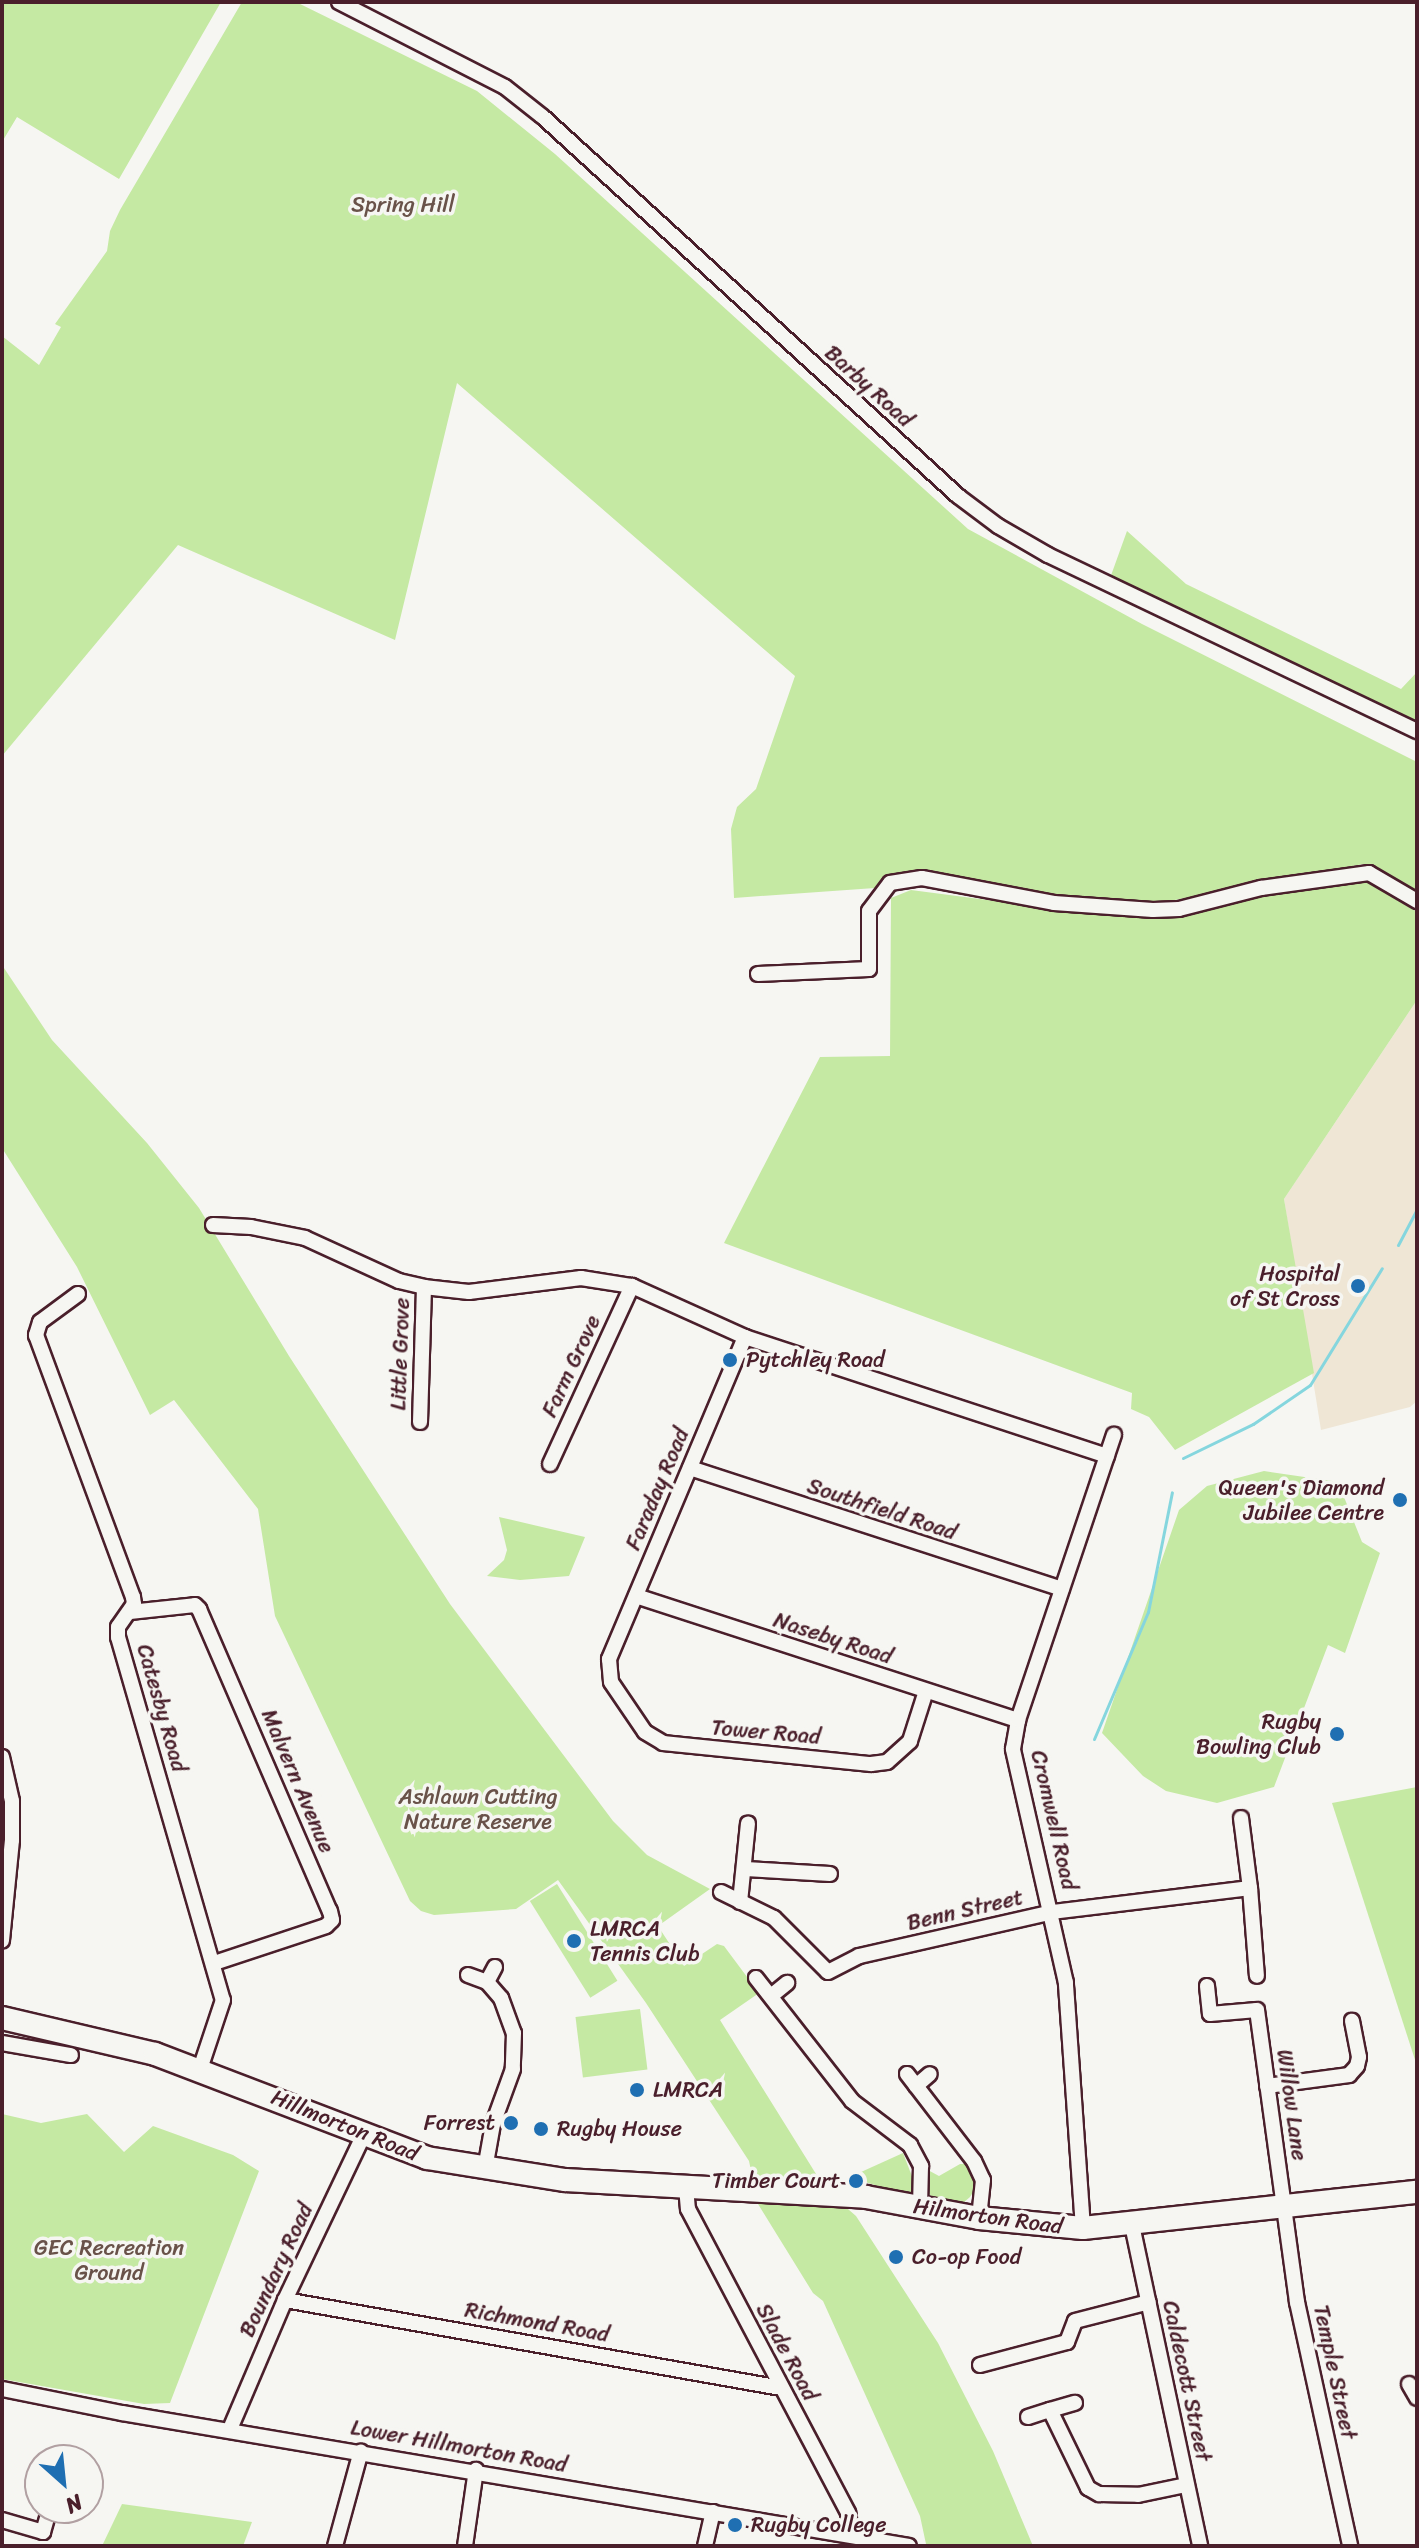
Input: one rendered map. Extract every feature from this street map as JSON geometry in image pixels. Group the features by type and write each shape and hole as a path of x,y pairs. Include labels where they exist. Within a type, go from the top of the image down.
{"highway":[{"name":"Hillmorton Road","path":"2,2018 108,2041 200,2069 427,2158 565,2180 744,2191"},
{"name":"Hilmorton Road","path":"744,2191 845,2195 979,2218 1083,2228 1417,2192"}],"street":[{"name":"Barby Road","path":"339,2 475,70 514,95 958,496 998,526 1048,555 1417,731"},
{"path":"758,974 869,969 869,911 890,883 922,878 1054,903 1153,910 1179,909 1261,888 1369,873 1417,901"},
{"path":"213,1225 251,1227 305,1238 399,1281 424,1287 469,1292 581,1278 632,1286 745,1337 1107,1456"},
{"name":"Farm Grove","path":"550,1464 632,1286"},
{"name":"Little Grove","path":"420,1422 424,1287"},
{"name":"Catesby Road","path":"78,1294 40,1322 36,1335 130,1589 134,1604 118,1627 118,1637 223,2000 200,2069"},
{"name":"Faraday Road","path":"609,1659 745,1337"},
{"name":"Cromwell Road","path":"1083,2228 1066,1983 1052,1912 1014,1762 1018,1720 1114,1435"},
{"name":"Southfield Road","path":"690,1468 1062,1589"},
{"name":"Naseby Road","path":"636,1596 1018,1720"},
{"name":"Malvern Avenue","path":"130,1612 195,1605 199,1609 330,1911 332,1920 326,1926 214,1963"},
{"name":"Tower Road","path":"609,1659 611,1682 645,1732 676,1746 871,1764 887,1762 910,1741 926,1691"},
{"path":"2,1941 12,1840 3,1765"},
{"path":"1241,1818 1257,1976"},
{"path":"721,1892 740,1902 746,1869 748,1823"},
{"path":"746,1869 830,1874"},
{"name":"Benn Street","path":"740,1902 774,1918 828,1972 859,1956 1052,1912 1250,1888"},
{"path":"487,1982 495,1967"},
{"path":"468,1975 487,1982 501,1998 511,2020 515,2054 493,2124 485,2169"},
{"path":"756,1978 780,1995 852,2101 910,2145 921,2166 920,2206"},
{"name":"Willow Lane","path":"1207,1986 1210,2014 1257,2010 1284,2206"},
{"path":"1267,2086 1349,2075 1357,2066 1359,2057 1352,2021"},
{"path":"2,2043 71,2055"},
{"path":"930,2074 911,2080 974,2161 983,2180 979,2218"},
{"name":"Boundary Road","path":"230,2429 285,2300 365,2132"},
{"name":"Slade Road","path":"686,2187 688,2209 848,2513 852,2536"},
{"name":"Temple Street","path":"1284,2206 1297,2302 1350,2546"},
{"name":"Caldecott Street","path":"1132,2225 1200,2546"},
{"name":"Richmond Road","path":"285,2300 781,2388"},
{"path":"980,2365 1067,2342 1075,2321 1149,2302"},
{"path":"1409,2384 1417,2398"},
{"name":"Lower Hillmorton Road","path":"2,2389 122,2413 476,2470 909,2546"},
{"path":"1028,2417 1075,2403"},
{"path":"1050,2410 1088,2488 1118,2496 1186,2485"},
{"path":"335,2546 361,2451"},
{"path":"465,2546 476,2470"},
{"path":"705,2546 713,2512"},
{"path":"2,2520 41,2539"}],"shaded area":[{"name":"Hospital of St Cross","path":"1417,1000 1417,1401 1410,1407 1321,1430 1284,1199"}],"green space":[{"path":"2,2 221,2 119,179 17,117 2,142"},
{"name":"Spring Hill","path":"242,2 296,2 477,91 555,154 968,529 1142,624 1417,762 1417,892 1363,864 1164,902 1048,896 926,871 892,875 875,888 734,898 731,829 737,807 756,789 795,676 457,383 395,640 178,545 2,756 2,336 39,365 61,327 55,324 107,251 110,231 120,210"},
{"path":"1127,531 1186,584 1401,689 1417,672 1417,726 1109,581"},
{"path":"1362,879 1417,912 1417,1000 1284,1199 1314,1373 1175,1450 1149,1417 1131,1409 1132,1393 724,1243 820,1057 890,1056 891,898 911,890 1057,909 1164,917"},
{"name":"Ashlawn Cutting Nature Reserve","path":"2,965 52,1040 147,1143 199,1208 289,1356 450,1604 613,1821 647,1855 710,1889 658,1926 684,1966 717,1944 724,1946 759,1993 720,2020 826,2190 856,2216 938,2343 993,2451 1033,2546 926,2544 920,2516 823,2301 813,2293 758,2204 749,2161 646,2003 558,1880 516,1909 434,1915 421,1911 410,1901 275,1616 258,1509 174,1400 150,1415 77,1267 2,1148"},
{"path":"1264,1471 1332,1481 1340,1487 1362,1542 1380,1553 1345,1653 1328,1645 1274,1787 1217,1803 1166,1791 1143,1776 1102,1733 1179,1510 1207,1486"},
{"path":"499,1517 585,1537 569,1576 520,1580 487,1576 504,1560 507,1550"},
{"path":"1417,1787 1417,2066 1332,1803"},
{"name":"LMRCA Tennis Club","path":"557,1884 617,1981 590,1998 530,1901"},
{"path":"640,2009 647,2070 583,2077 575,2017"},
{"name":"GEC Recreation Ground","path":"2,2114 41,2123 87,2114 124,2152 153,2126 233,2155 259,2171 170,2403 144,2404 2,2379"},
{"path":"903,2153 915,2184 912,2192 896,2192 850,2177"},
{"path":"960,2164 966,2164 974,2178 975,2189 970,2197 963,2203 938,2200 927,2193 926,2169 939,2176"},
{"path":"122,2504 252,2522 243,2546 102,2546"}],"waterway":[{"path":"1398,1245 1417,1209"},
{"path":"1183,1458 1253,1424 1310,1385 1382,1268"},
{"path":"1094,1739 1148,1612 1172,1492"}],"place":[{"name":"Hospital of St Cross","path":"1358,1286"},
{"name":"Pytchley Road","path":"730,1360"},
{"name":"Queen's Diamond Jubilee Centre","path":"1400,1500"},
{"name":"Rugby Bowling Club","path":"1337,1734"},
{"name":"LMRCA Tennis Club","path":"574,1941"},
{"name":"LMRCA","path":"637,2090"},
{"name":"Forrest","path":"511,2123"},
{"name":"Rugby House","path":"541,2129"},
{"name":"Timber Court","path":"856,2181"},
{"name":"Co-op Food","path":"896,2257"},
{"name":"Rugby College","path":"735,2525"}]}
